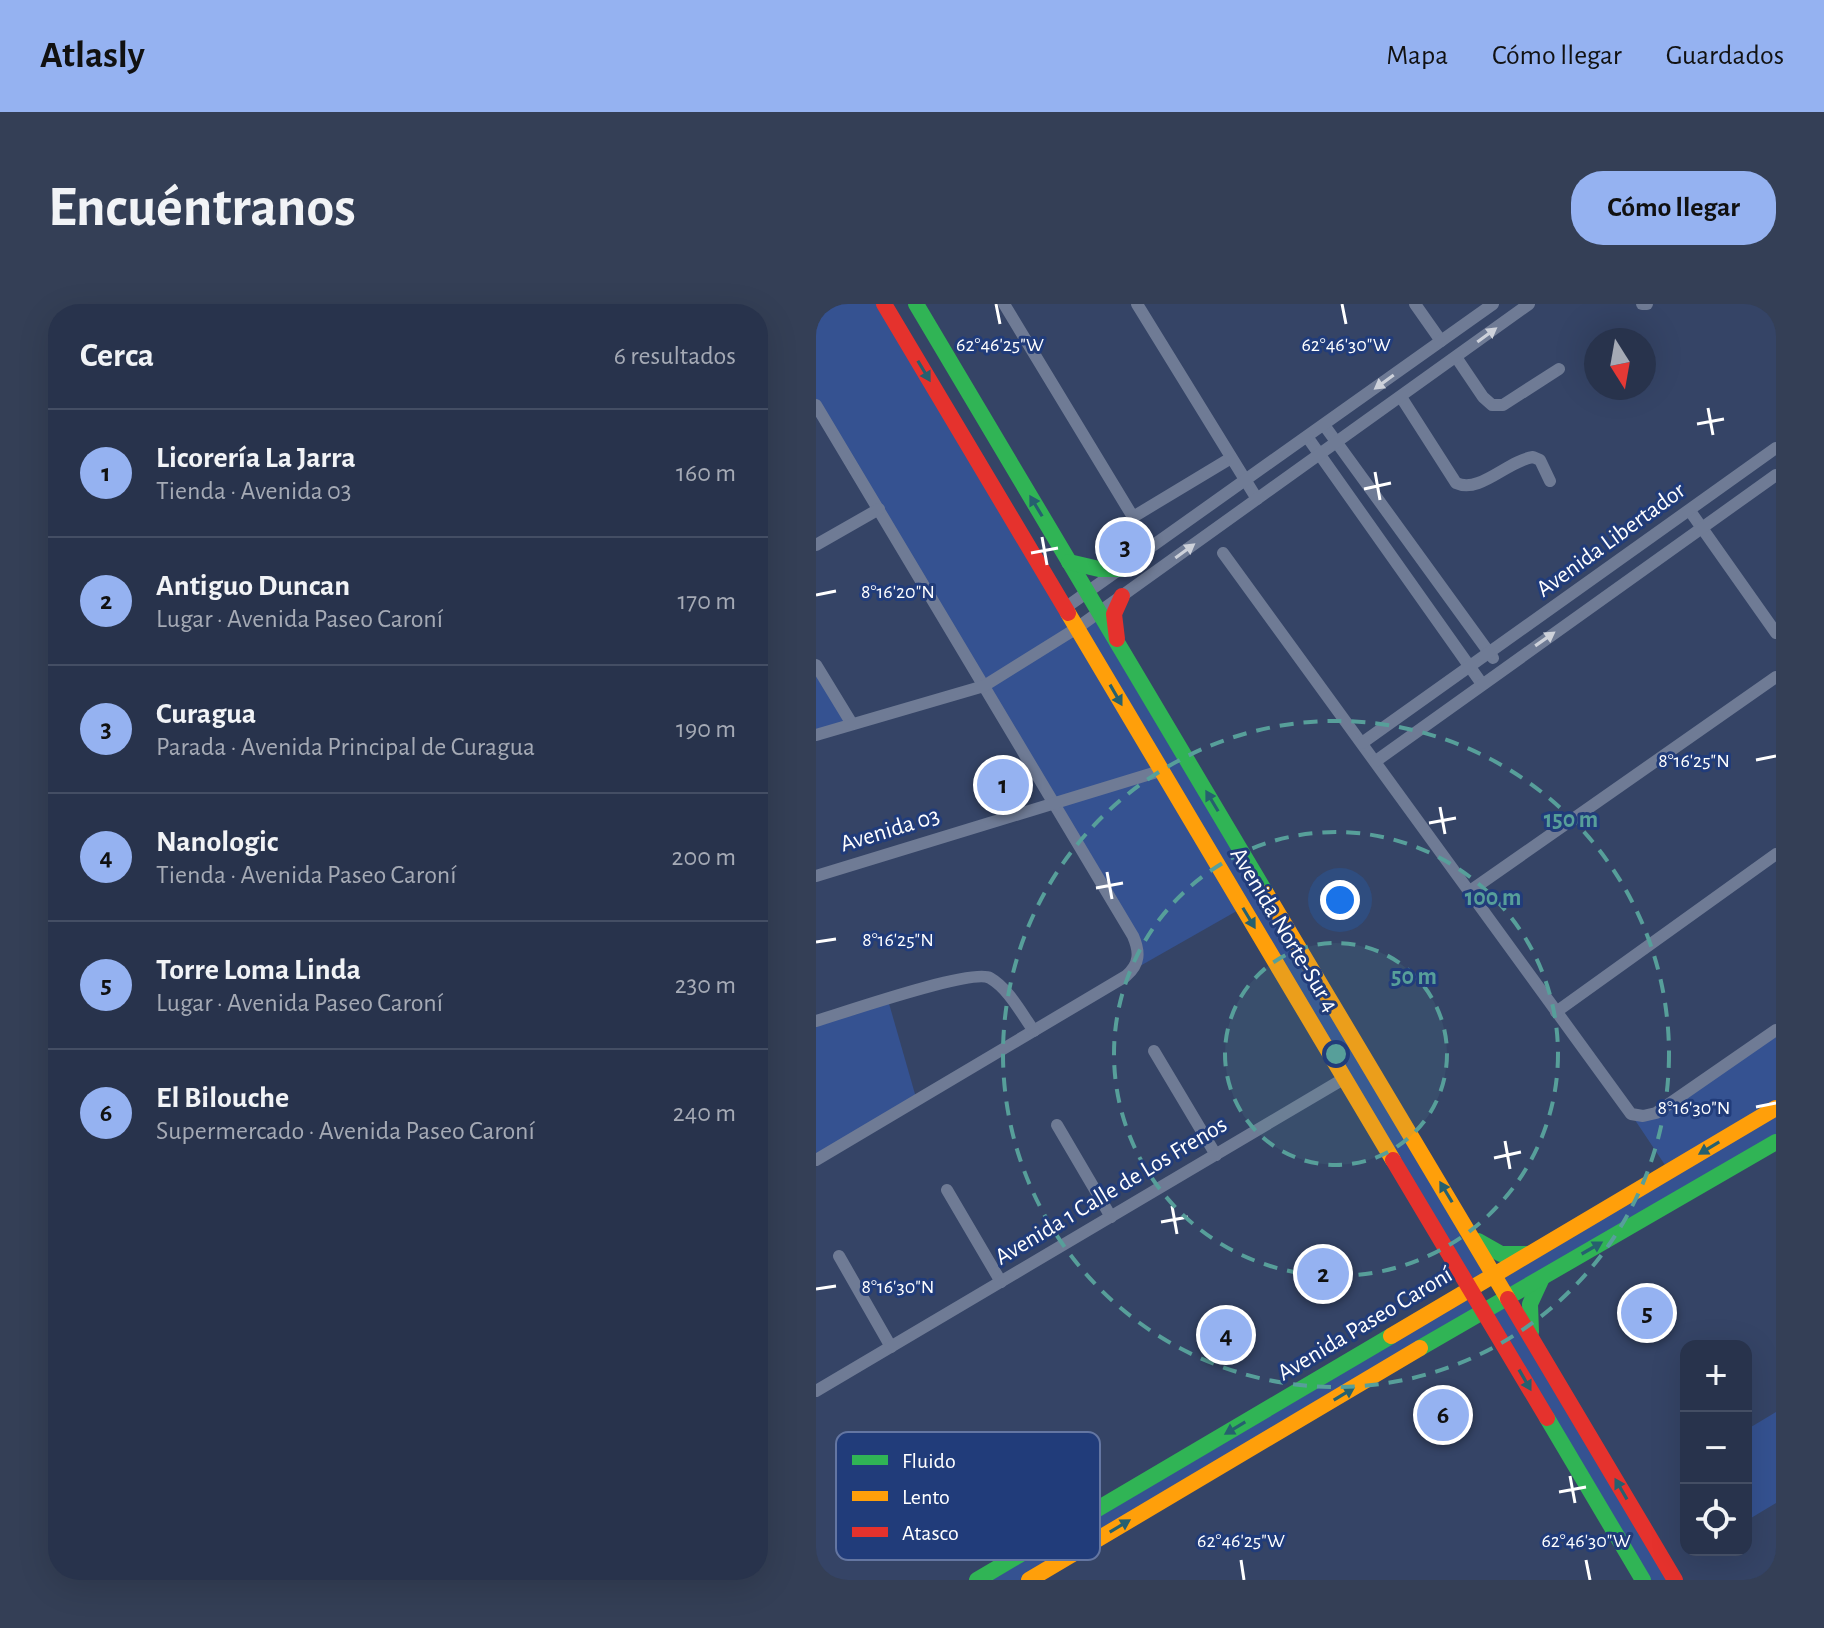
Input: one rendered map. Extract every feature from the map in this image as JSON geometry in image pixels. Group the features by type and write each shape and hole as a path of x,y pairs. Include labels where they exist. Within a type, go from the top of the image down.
{"main road":[{"name":"Avenida Norte-Sur 4","path":"884,304 1643,1580"},
{"name":"Avenida Norte-Sur 4","path":"916,304 1675,1580"},
{"path":"1069,562 1099,569 1122,569"},
{"path":"1117,644 1114,614 1122,596"},
{"name":"Avenida Paseo Caroní","path":"1100,1508 1776,1108"},
{"name":"Avenida Paseo Caroní","path":"1100,1538 1508,1296 1776,1142"},
{"path":"1473,1238 1501,1254 1517,1256 1533,1253"},
{"path":"1442,1306 1456,1288 1457,1264"},
{"path":"1532,1337 1528,1317 1530,1304 1536,1286 1544,1276"},
{"path":"1460,1325 1482,1324 1498,1335"},
{"name":"Avenida Paseo Caroní","path":"977,1580 1011,1560"},
{"name":"Avenida Paseo Caroní","path":"1029,1580 1063,1560"}],"street":[{"path":"1004,304 1133,517 1231,458"},
{"path":"1137,304 1257,499"},
{"path":"1415,304 1441,341"},
{"path":"1065,608 1493,304"},
{"path":"816,735 984,686 1077,628 1529,304"},
{"path":"1456,357 1492,405 1503,405 1559,369"},
{"path":"1401,397 1456,483 1464,487 1477,484 1504,467 1533,457 1540,460 1550,481"},
{"path":"816,405 1055,803 1133,936 1139,954 1133,970 1126,976 816,1160"},
{"path":"1324,425 1502,670"},
{"path":"1308,438 1482,684"},
{"name":"Avenida Libertador","path":"1362,743 1776,448"},
{"name":"Avenida Libertador","path":"1376,761 1776,475"},
{"path":"816,545 879,509"},
{"path":"1690,511 1776,633"},
{"path":"1223,553 1626,1110 1636,1116 1656,1113 1776,1030"},
{"path":"816,665 852,724"},
{"path":"1470,891 1776,677"},
{"name":"Avenida 03","path":"816,876 1160,771"},
{"path":"1556,1012 1776,854"},
{"path":"816,1021 957,979 982,975 999,985 1034,1031"},
{"path":"1154,1051 1216,1155"},
{"name":"Avenida 1 Calle de Los Frenos","path":"816,1391 1345,1078"},
{"path":"1057,1125 1111,1217"},
{"path":"947,1190 1001,1282"},
{"path":"839,1256 891,1347"}],"shaded area":[{"path":"816,304 884,304 1076,627 1098,613 1495,1275 1471,1289 1484,1311 1100,1538 1100,1507 1471,1288 1242,908 1133,970 1139,954 816,405"},
{"path":"816,665 852,724 816,735"},
{"path":"888,1000 917,1101 816,1160 816,1021"},
{"path":"1776,1030 1776,1142 1508,1297 1675,1580 1643,1580 1484,1311 1507,1297 1495,1275 1669,1171 1631,1114 1643,1116"},
{"path":"1776,1412 1776,1503 1752,1517 1752,1484 1752,1426"},
{"path":"1011,1560 1063,1560 1029,1580 977,1580"}],"traffic: fast":[{"path":"916,304 1266,893"},
{"path":"1069,562 1099,569 1122,569"},
{"path":"1420,1348 1776,1142"},
{"path":"1478,1241 1501,1254 1527,1254"},
{"path":"1531,1332 1530,1304 1542,1278"},
{"path":"1100,1508 1391,1336"},
{"path":"1547,1418 1643,1580"},
{"path":"977,1580 1011,1560"}],"traffic: slow":[{"path":"1068,613 1393,1160"},
{"path":"1266,893 1508,1299"},
{"path":"1391,1336 1776,1108"},
{"path":"1100,1538 1420,1348"},
{"path":"1029,1580 1063,1560"}],"traffic: jam":[{"path":"884,304 1068,613"},
{"path":"1117,639 1114,614 1122,596"},
{"path":"1393,1160 1547,1418"},
{"path":"1508,1299 1675,1580"}],"place":[{"name":"Curagua","path":"1125,547"},
{"name":"Licorería La Jarra","path":"1003,785"},
{"name":"Antiguo Duncan","path":"1323,1274"},
{"name":"Torre Loma Linda","path":"1647,1313"},
{"name":"Nanologic","path":"1226,1335"},
{"name":"El Bilouche","path":"1443,1415"}]}
